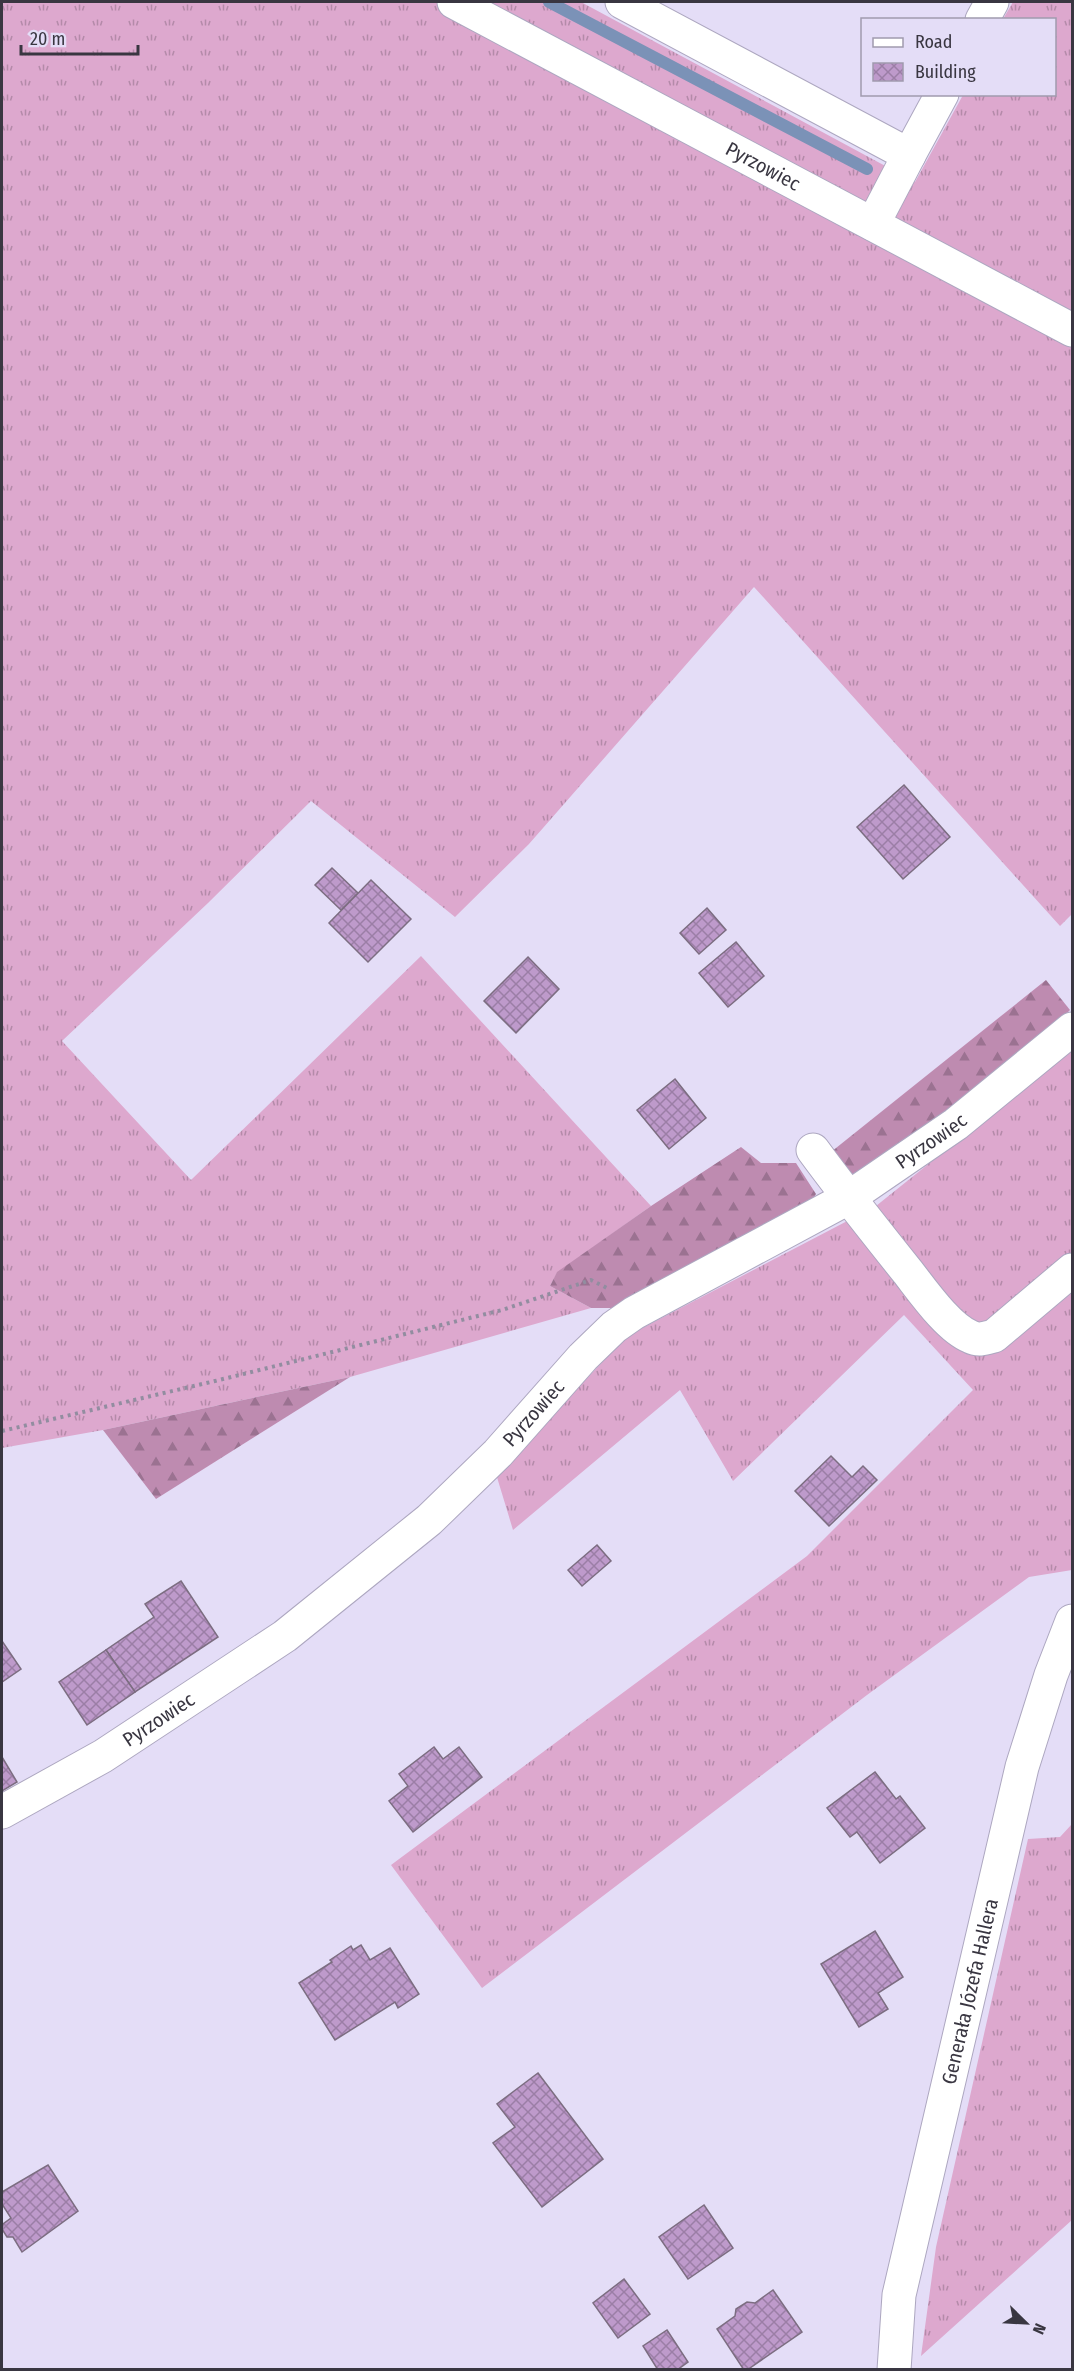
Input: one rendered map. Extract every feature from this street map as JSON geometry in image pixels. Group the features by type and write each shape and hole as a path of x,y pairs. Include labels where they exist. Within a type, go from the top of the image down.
{"street":[{"name":"Pyrzowiec","path":"454,2 1072,330"},
{"path":"622,2 909,155"},
{"path":"983,18 992,2"},
{"path":"873,224 941,96"},
{"name":"Pyrzowiec","path":"2,1812 103,1756 285,1636 429,1520 498,1453 583,1358 614,1327 634,1312 848,1198 956,1124 1072,1029"},
{"path":"813,1150 848,1198 932,1302 955,1326 970,1337 981,1339 994,1336 1072,1270"},
{"name":"Generała Józefa Hallera","path":"894,2370 899,2295 1022,1767 1051,1675 1072,1621"}],"path":[{"path":"2,1431 501,1310 591,1280 619,1293 634,1312"}],"green space":[{"path":"2,2 581,2 915,182 962,96 1056,96 1056,18 1004,18 1013,2 1072,2 1072,914 1060,926 754,587 529,844 455,917 311,801 208,903 62,1041 191,1180 421,956 651,1206 557,1273 550,1286 591,1308 350,1377 103,1430 2,1448"},
{"path":"1046,980 1070,1010 1029,1052 862,1177 844,1171 831,1152"},
{"path":"1072,1049 1072,1570 1029,1577 867,1695 482,1988 391,1865 807,1556 973,1390 904,1315 733,1481 680,1390 513,1530 496,1474 627,1336 876,1206"},
{"path":"741,1147 761,1163 796,1163 816,1194 805,1211 615,1308 591,1308 550,1286 557,1272"},
{"path":"350,1377 156,1499 103,1430"},
{"path":"1072,1824 1072,2220 921,2356 936,2247 1028,1839 1060,1837"}],"building":[{"path":"904,785 950,837 903,879 857,827"},
{"path":"332,868 358,893 341,910 315,885"},
{"path":"371,880 411,919 368,962 329,923"},
{"path":"707,908 726,930 699,954 680,933"},
{"path":"736,942 764,976 728,1007 699,973"},
{"path":"528,957 559,989 516,1033 484,1001"},
{"path":"675,1079 706,1118 669,1149 637,1110"},
{"path":"831,1456 852,1477 863,1466 877,1480 829,1526 795,1491"},
{"path":"597,1545 611,1561 582,1586 568,1570"},
{"path":"181,1581 218,1637 135,1692 106,1650 154,1617 145,1604"},
{"path":"2,1641 21,1669 2,1682"},
{"path":"106,1650 135,1692 87,1725 59,1682"},
{"path":"434,1747 443,1759 459,1747 482,1777 413,1832 389,1801 408,1786 399,1774"},
{"path":"2,1757 17,1782 2,1791"},
{"path":"875,1772 896,1799 900,1796 925,1828 880,1863 857,1832 850,1837 827,1808"},
{"path":"875,1931 903,1977 878,1993 888,2009 859,2027 821,1964"},
{"path":"361,1945 370,1960 390,1948 419,1994 398,2008 395,2002 335,2040 299,1983 332,1962 330,1960 351,1946 353,1950"},
{"path":"538,2073 603,2159 542,2207 493,2143 515,2127 497,2104"},
{"path":"48,2165 78,2211 22,2252 13,2237 7,2237 2,2229 3,2224 11,2218 2,2204 2,2192"},
{"path":"704,2205 733,2248 688,2279 659,2237"},
{"path":"624,2279 650,2314 618,2338 593,2303"},
{"path":"773,2290 802,2332 744,2370 717,2329 735,2316 736,2309 747,2302 755,2303"},
{"path":"667,2330 688,2362 677,2370 658,2370 643,2346"}],"waterway":[{"path":"549,2 867,169"}]}
